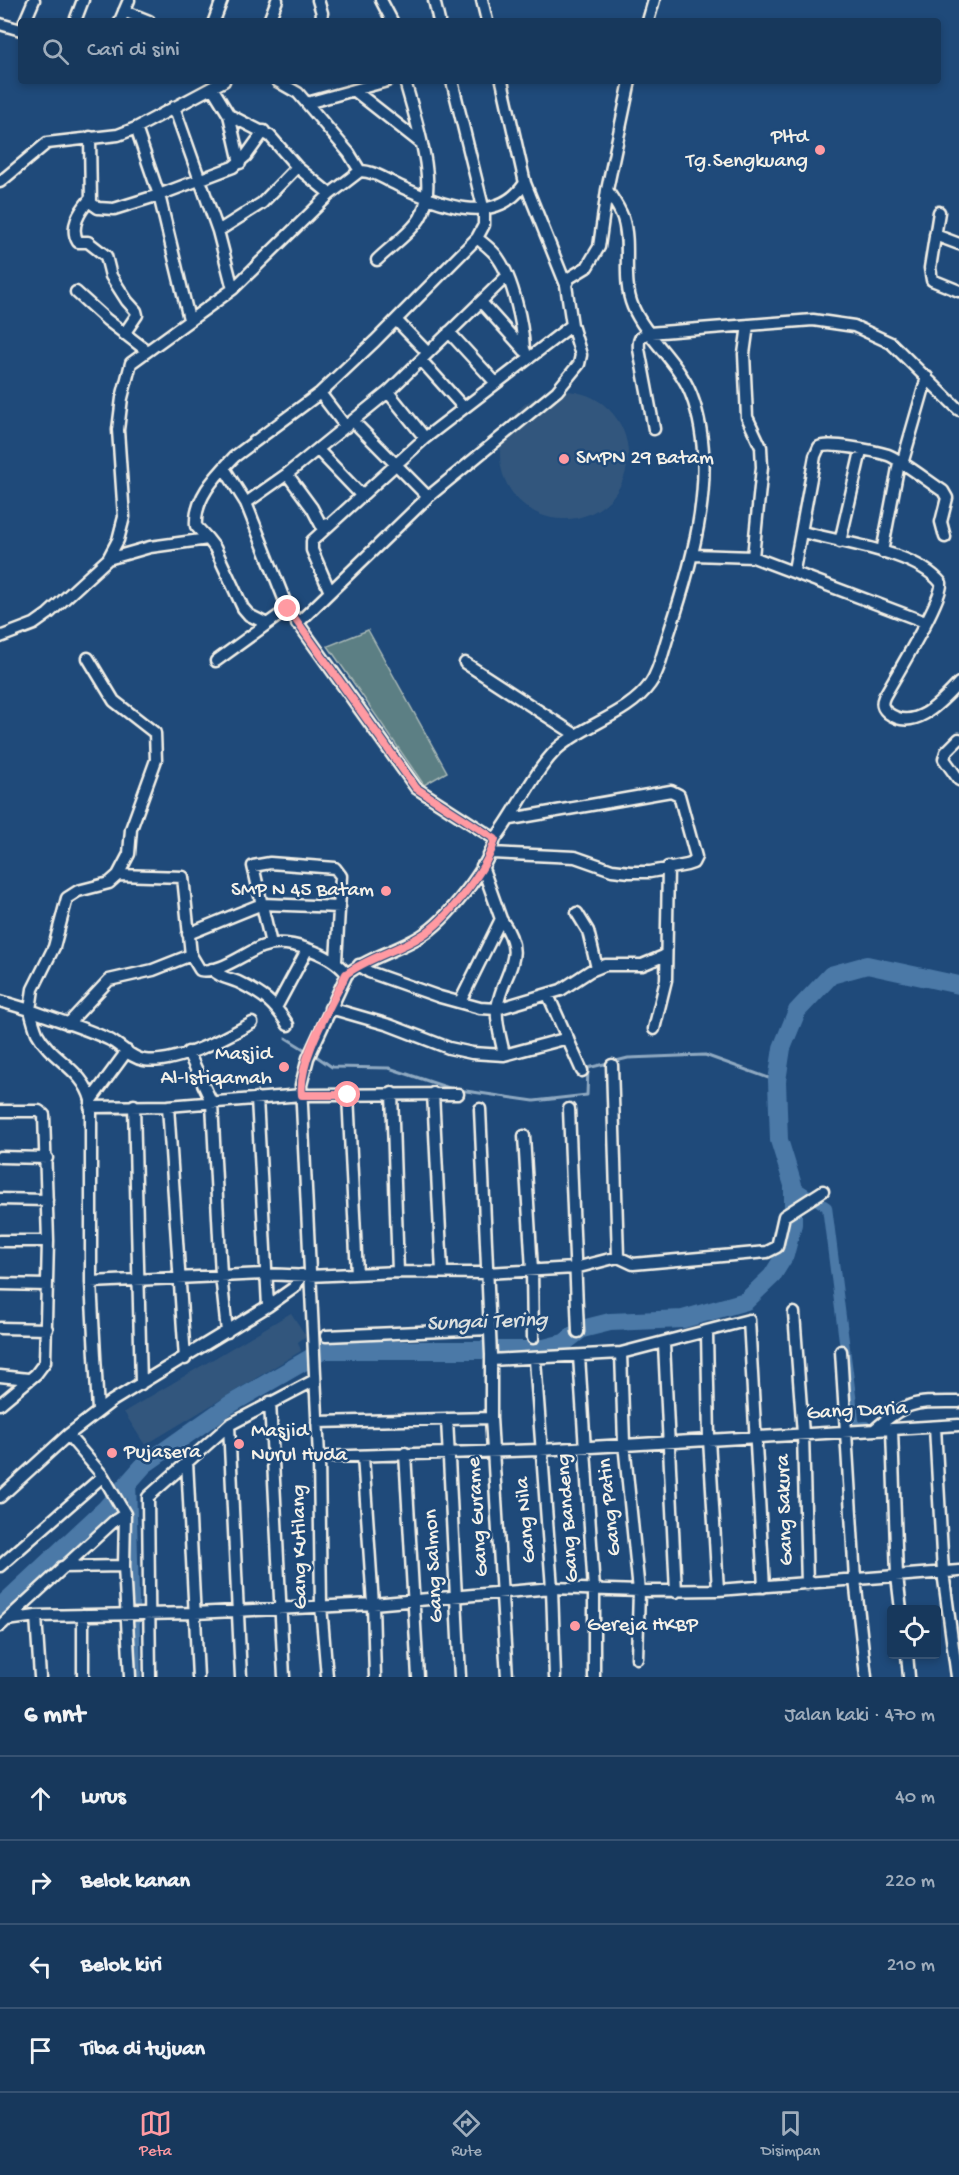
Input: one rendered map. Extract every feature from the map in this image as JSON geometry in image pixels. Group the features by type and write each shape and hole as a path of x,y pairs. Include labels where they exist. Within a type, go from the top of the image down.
{"street":[{"path":"26,18 34,0"},
{"path":"76,18 83,0"},
{"path":"215,18 222,0"},
{"path":"269,18 277,0"},
{"path":"318,0 321,18"},
{"path":"381,0 390,18"},
{"path":"434,0 438,18"},
{"path":"482,0 486,18"},
{"path":"649,18 654,0"},
{"path":"124,11 142,18"},
{"path":"0,24 18,29"},
{"path":"0,182 47,143 118,135 220,84"},
{"path":"283,84 298,93 307,103 360,171 376,174 429,197 462,208 484,211 513,198 525,183"},
{"path":"298,93 301,84"},
{"path":"307,103 377,84"},
{"path":"377,260 419,220 429,197 421,143 406,84"},
{"path":"267,624 249,615 243,608 214,548 196,526 198,507 206,490 234,457 320,393 477,238 484,225 484,211 453,84"},
{"path":"297,624 428,497 557,391 576,370 581,354 572,325 566,285 525,183 502,84"},
{"path":"566,285 569,278 587,267 599,247 607,190 629,84"},
{"path":"213,89 229,115 240,163"},
{"path":"355,91 421,143"},
{"path":"174,107 218,231 233,288"},
{"path":"229,115 264,131 297,167 330,194"},
{"path":"136,128 159,195 189,319"},
{"path":"90,137 90,199 95,207 114,208 159,195 240,163 264,131"},
{"path":"218,231 262,203 297,167"},
{"path":"0,638 34,624 48,614 108,559 120,534 123,518 119,467 122,398 130,363 233,288 330,194 360,171"},
{"path":"118,875 183,877 191,955 196,967 204,971 271,944 307,950 336,961 346,974 358,964 405,945 432,928 452,908 492,853 495,839 511,819 547,761 576,735 628,704 649,686 694,555 702,479 702,443 697,414 690,393 676,366 649,333 630,299 624,224 607,190"},
{"path":"90,199 75,222 76,239 81,243 88,242 106,256 111,276 136,311 137,315 124,334"},
{"path":"939,212 930,268 932,280 959,291"},
{"path":"935,235 959,244"},
{"path":"477,238 495,254 506,277 521,321 527,353"},
{"path":"246,503 318,450 388,392 506,277"},
{"path":"76,292 146,350"},
{"path":"481,302 527,353"},
{"path":"396,320 464,408"},
{"path":"654,429 638,341 649,333 813,320 854,326 891,343 959,410"},
{"path":"330,592 312,541 425,438 464,408 527,353 572,325"},
{"path":"748,325 744,354 747,417 758,438 762,467 753,557"},
{"path":"449,332 495,382"},
{"path":"882,552 900,464 927,377"},
{"path":"388,392 425,438"},
{"path":"320,393 349,424 428,497"},
{"path":"794,570 819,447 834,444 890,455 946,494 941,516 945,537"},
{"path":"318,450 362,496"},
{"path":"840,542 861,451"},
{"path":"224,468 246,503 288,609 416,788 495,839"},
{"path":"287,474 312,508 321,525 329,524"},
{"path":"802,532 882,552 924,567 941,583 941,590 884,697 882,704 884,710 894,717 921,716 934,708 959,683"},
{"path":"108,559 150,547 208,539"},
{"path":"694,555 753,557 794,570 925,622"},
{"path":"216,661 288,609"},
{"path":"88,658 114,701 155,733 156,737 156,760 131,829 129,854 118,875 109,883 78,891 67,898 54,947 33,989 30,1010 37,1034 88,1087 91,1103 91,1282 98,1411"},
{"path":"465,663 576,735"},
{"path":"959,739 946,752 944,759 959,780"},
{"path":"492,853 575,856 612,870 630,872 650,872 693,863 696,857 678,795 671,790 511,819"},
{"path":"271,944 253,866 270,863 338,870 340,907 336,961"},
{"path":"482,866 501,919 511,934 516,954 497,1009 504,1056"},
{"path":"654,1029 663,997 668,867"},
{"path":"188,934 262,904 340,907"},
{"path":"578,913 588,932 597,968"},
{"path":"460,1002 501,919"},
{"path":"277,1006 307,950"},
{"path":"68,1024 109,980 153,970 191,955"},
{"path":"358,964 369,972 460,1002 480,1008 497,1009 548,995 605,965 642,965 666,955"},
{"path":"212,969 220,976 235,981 277,1006 288,1025"},
{"name":"Gang Kutilang","path":"327,1677 321,1606 319,1458 315,1376 305,1275 302,1077 310,1053 346,974"},
{"path":"548,995 582,1071"},
{"path":"0,1000 111,1040 146,1061 188,1052 222,1039 252,1023"},
{"path":"330,1008 389,1024 449,1048 504,1056 568,1038"},
{"path":"91,1103 127,1051"},
{"path":"188,1052 212,1103 221,1275 227,1332"},
{"path":"612,1065 618,1257"},
{"path":"392,1093 398,1272"},
{"path":"434,1093 442,1272"},
{"path":"91,1103 168,1106 302,1095 458,1094"},
{"path":"348,1095 357,1274"},
{"path":"256,1098 268,1306"},
{"path":"134,1105 141,1384"},
{"path":"168,1106 184,1359"},
{"name":"Gang Gurame","path":"480,1109 491,1358 491,1418 504,1592 507,1677"},
{"path":"569,1109 578,1332"},
{"path":"0,1111 39,1111 44,1115 48,1241 45,1362 0,1404"},
{"path":"524,1136 532,1270 533,1338"},
{"path":"0,1157 47,1158"},
{"path":"91,1282 221,1275 486,1273 575,1268 618,1257 633,1264 767,1252 777,1247 781,1221 788,1213 823,1191"},
{"path":"0,1199 47,1200"},
{"path":"0,1241 48,1241"},
{"path":"0,1497 98,1411 268,1306 295,1287 305,1275"},
{"path":"0,1284 47,1285"},
{"name":"Gang Sakura","path":"794,1313 803,1434 807,1584"},
{"path":"491,1358 535,1360 621,1353 664,1344 744,1320 751,1323 764,1587"},
{"path":"0,1328 47,1329"},
{"path":"707,1332 709,1439 718,1590"},
{"path":"326,1336 489,1334"},
{"path":"664,1344 676,1592"},
{"path":"841,1351 855,1579 866,1677"},
{"name":"Gang Patin","path":"621,1353 624,1443 639,1592 637,1658"},
{"name":"Gang Bandeng","path":"579,1356 594,1590 594,1677"},
{"name":"Gang Nila","path":"535,1360 552,1588 555,1677"},
{"path":"0,1376 28,1379"},
{"path":"150,1677 146,1500 152,1492 229,1425 315,1376"},
{"path":"270,1402 284,1677"},
{"path":"876,1429 895,1411 912,1403 959,1402"},
{"path":"317,1422 491,1418"},
{"name":"Gang Salmon","path":"447,1419 460,1677"},
{"path":"229,1425 241,1677"},
{"name":"Gang Daria","path":"319,1458 494,1449 540,1450 584,1445 959,1425"},
{"path":"934,1427 943,1572 957,1677"},
{"path":"892,1430 897,1576 901,1605"},
{"path":"68,1435 102,1476 125,1511 124,1566 130,1677"},
{"path":"405,1453 418,1677"},
{"path":"363,1456 373,1604 375,1677"},
{"path":"187,1461 198,1677"},
{"path":"0,1566 102,1476"},
{"path":"4,1623 125,1511"},
{"path":"62,1567 124,1566"},
{"path":"4,1623 36,1616 147,1612 195,1613 373,1604 415,1598 552,1588 639,1592 718,1590 959,1571"},
{"path":"83,1615 83,1677"},
{"path":"36,1616 40,1677"},
{"path":"907,1659 909,1677"}],"shaded area":[{"name":"SMPN 29 Batam","path":"564,391 588,396 609,410 623,431 628,455 623,479 609,500 588,514 564,519 540,514 519,500 505,479 500,455 505,431 519,410 540,396"},
{"path":"291,1313 306,1336 298,1342 301,1351 145,1445 124,1412"}],"green space":[{"path":"368,630 447,772 424,785 328,646"}],"waterway":[{"name":"Sungai Tering","path":"0,1607 106,1508 144,1465 229,1405 324,1350 536,1350 564,1343 582,1329 610,1322 683,1319 746,1301 772,1276 785,1255 793,1224 793,1185 779,1140 777,1081 782,1048 797,1011 831,975 867,965 959,985"},
{"path":"286,1038 307,1051"},
{"path":"313,1054 332,1067 389,1068 452,1089"},
{"path":"459,1090 534,1101 587,1095 588,1068 628,1058 705,1055 777,1081"},
{"path":"793,1185 827,1207 855,1427 866,1426"},
{"path":"131,1479 136,1677"}],"place":[{"name":"Pltd Tg.Sengkuang","path":"820,150"},
{"name":"SMPN 29 Batam","path":"564,459"},
{"name":"SMP N 45 Batam","path":"386,891"},
{"name":"Masjid Al-Istiqamah","path":"284,1067"},
{"name":"Masjid Nurul Huda","path":"239,1444"},
{"name":"Pujasera","path":"112,1453"},
{"name":"Gereja HKBP","path":"575,1626"}],"route":[{"path":"288,609 416,788 495,839 492,853 452,908 432,928 405,945 358,964 346,974 308,1058 301,1085 302,1095 348,1095"}]}
